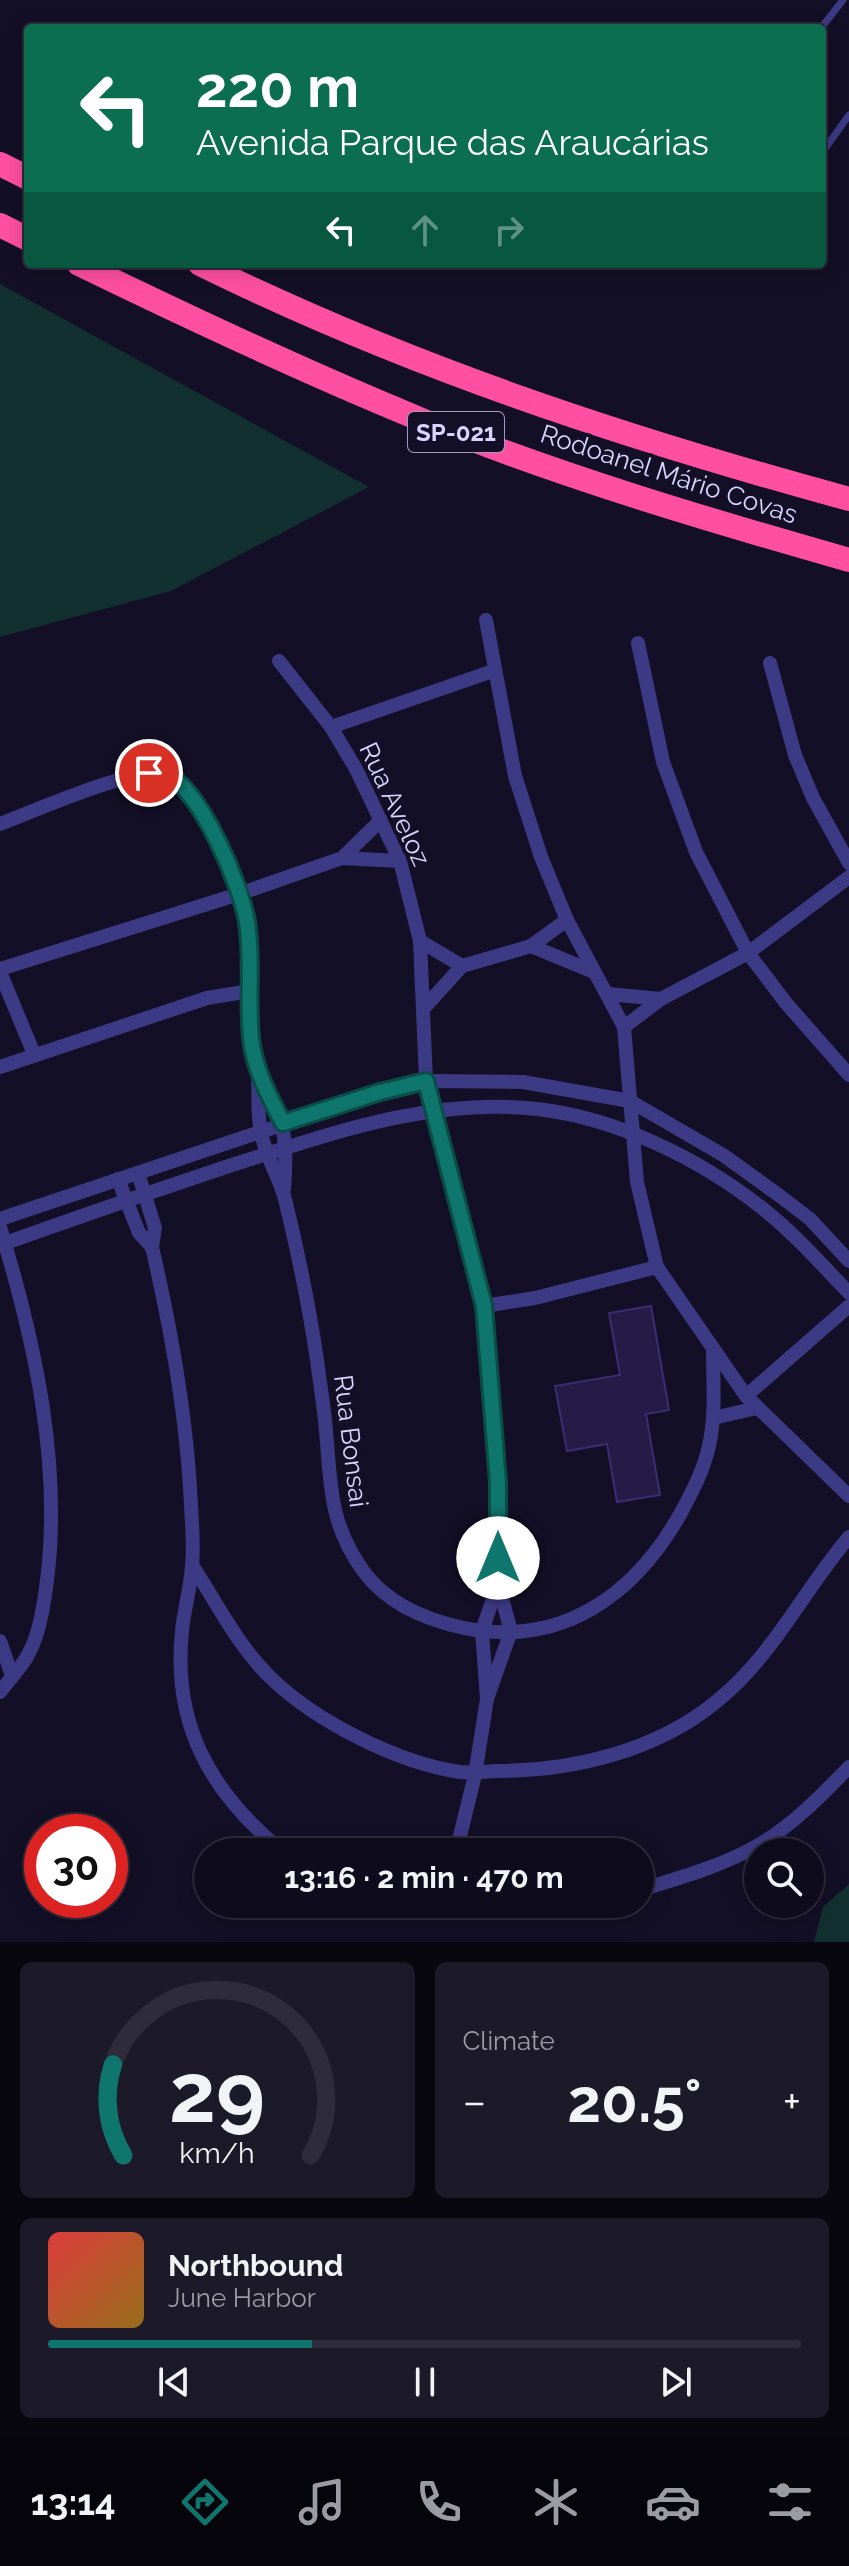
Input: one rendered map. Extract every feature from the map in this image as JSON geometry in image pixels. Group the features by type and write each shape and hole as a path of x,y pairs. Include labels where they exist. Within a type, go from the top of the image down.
{"highway":[{"path":"0,164 24,176"},
{"path":"0,225 24,237"},
{"name":"Rodoanel Mário Covas","path":"87,268 282,360 424,421 608,486 749,532 849,560"},
{"name":"Rodoanel Mário Covas","path":"208,268 342,331 462,379 592,424 849,499"}],"street":[{"path":"486,620 493,671 515,776 541,857 567,920 624,1027 641,1207 657,1267 746,1396 849,1496"},
{"path":"638,643 663,762 696,852 748,953 786,1003 849,1075"},
{"name":"Rua Aveloz","path":"279,661 331,727 356,769 400,861 420,941 426,1081 484,1306 498,1482 498,1584"},
{"path":"770,663 795,755 813,798 849,863"},
{"path":"331,727 493,671"},
{"path":"0,824 117,781 149,773 165,774 176,780 207,819 247,920 251,1038 258,1072 260,1130 284,1194"},
{"path":"342,858 381,820"},
{"path":"34,1054 0,970 342,858 400,861"},
{"path":"624,1027 661,999 748,953 849,877"},
{"path":"424,1008 462,966 531,946 567,920"},
{"path":"420,941 462,966"},
{"path":"531,946 594,972"},
{"path":"0,1067 207,998 250,991"},
{"path":"608,994 661,999"},
{"path":"258,1072 283,1123 287,1146 284,1194"},
{"path":"0,1219 380,1092 426,1081 523,1082 630,1101 723,1155 780,1196 810,1219 849,1261"},
{"path":"2,1244 287,1146 392,1118 435,1110 536,1109 633,1135 727,1183 794,1236 849,1293"},
{"path":"138,1173 155,1228 152,1247 181,1382 189,1471 192,1565 182,1633 185,1700 207,1769 226,1798 266,1838"},
{"path":"118,1179 139,1233 152,1247"},
{"name":"Rua Bonsai","path":"284,1194 317,1358 333,1511 340,1531 364,1572 383,1593 428,1618 482,1631 546,1628 578,1618 627,1585 673,1526 703,1466 713,1418 713,1352"},
{"path":"0,1227 2,1244 20,1301 42,1412 53,1521 37,1630 29,1654 0,1692"},
{"path":"484,1306 535,1298 657,1267"},
{"path":"746,1396 849,1306"},
{"path":"713,1418 757,1408"},
{"path":"192,1565 251,1656 273,1680 314,1712 360,1739 388,1750 460,1772 475,1772 549,1768 591,1760 666,1735 693,1720 720,1699 764,1656 849,1537"},
{"path":"487,1699 482,1631 498,1584"},
{"path":"459,1838 475,1772 487,1699 511,1631 498,1584"},
{"path":"0,1641 12,1676"},
{"path":"654,1886 703,1871 757,1846 795,1819 849,1767"}],"lane":[{"path":"824,24 843,0"},
{"path":"826,147 849,115"}],"green space":[{"path":"0,284 369,487 171,591 0,637"},
{"path":"849,1884 849,1942 814,1942 820,1918 824,1918 824,1906"}],"building":[{"path":"651,1306 669,1410 646,1414 660,1495 617,1502 607,1444 567,1451 555,1386 620,1375 609,1313"}],"route":[{"path":"149,773 165,774 176,780 190,796 207,819 239,894 247,920 251,1038 258,1072 283,1123 380,1092 426,1081 484,1306 498,1482 498,1558"}]}
